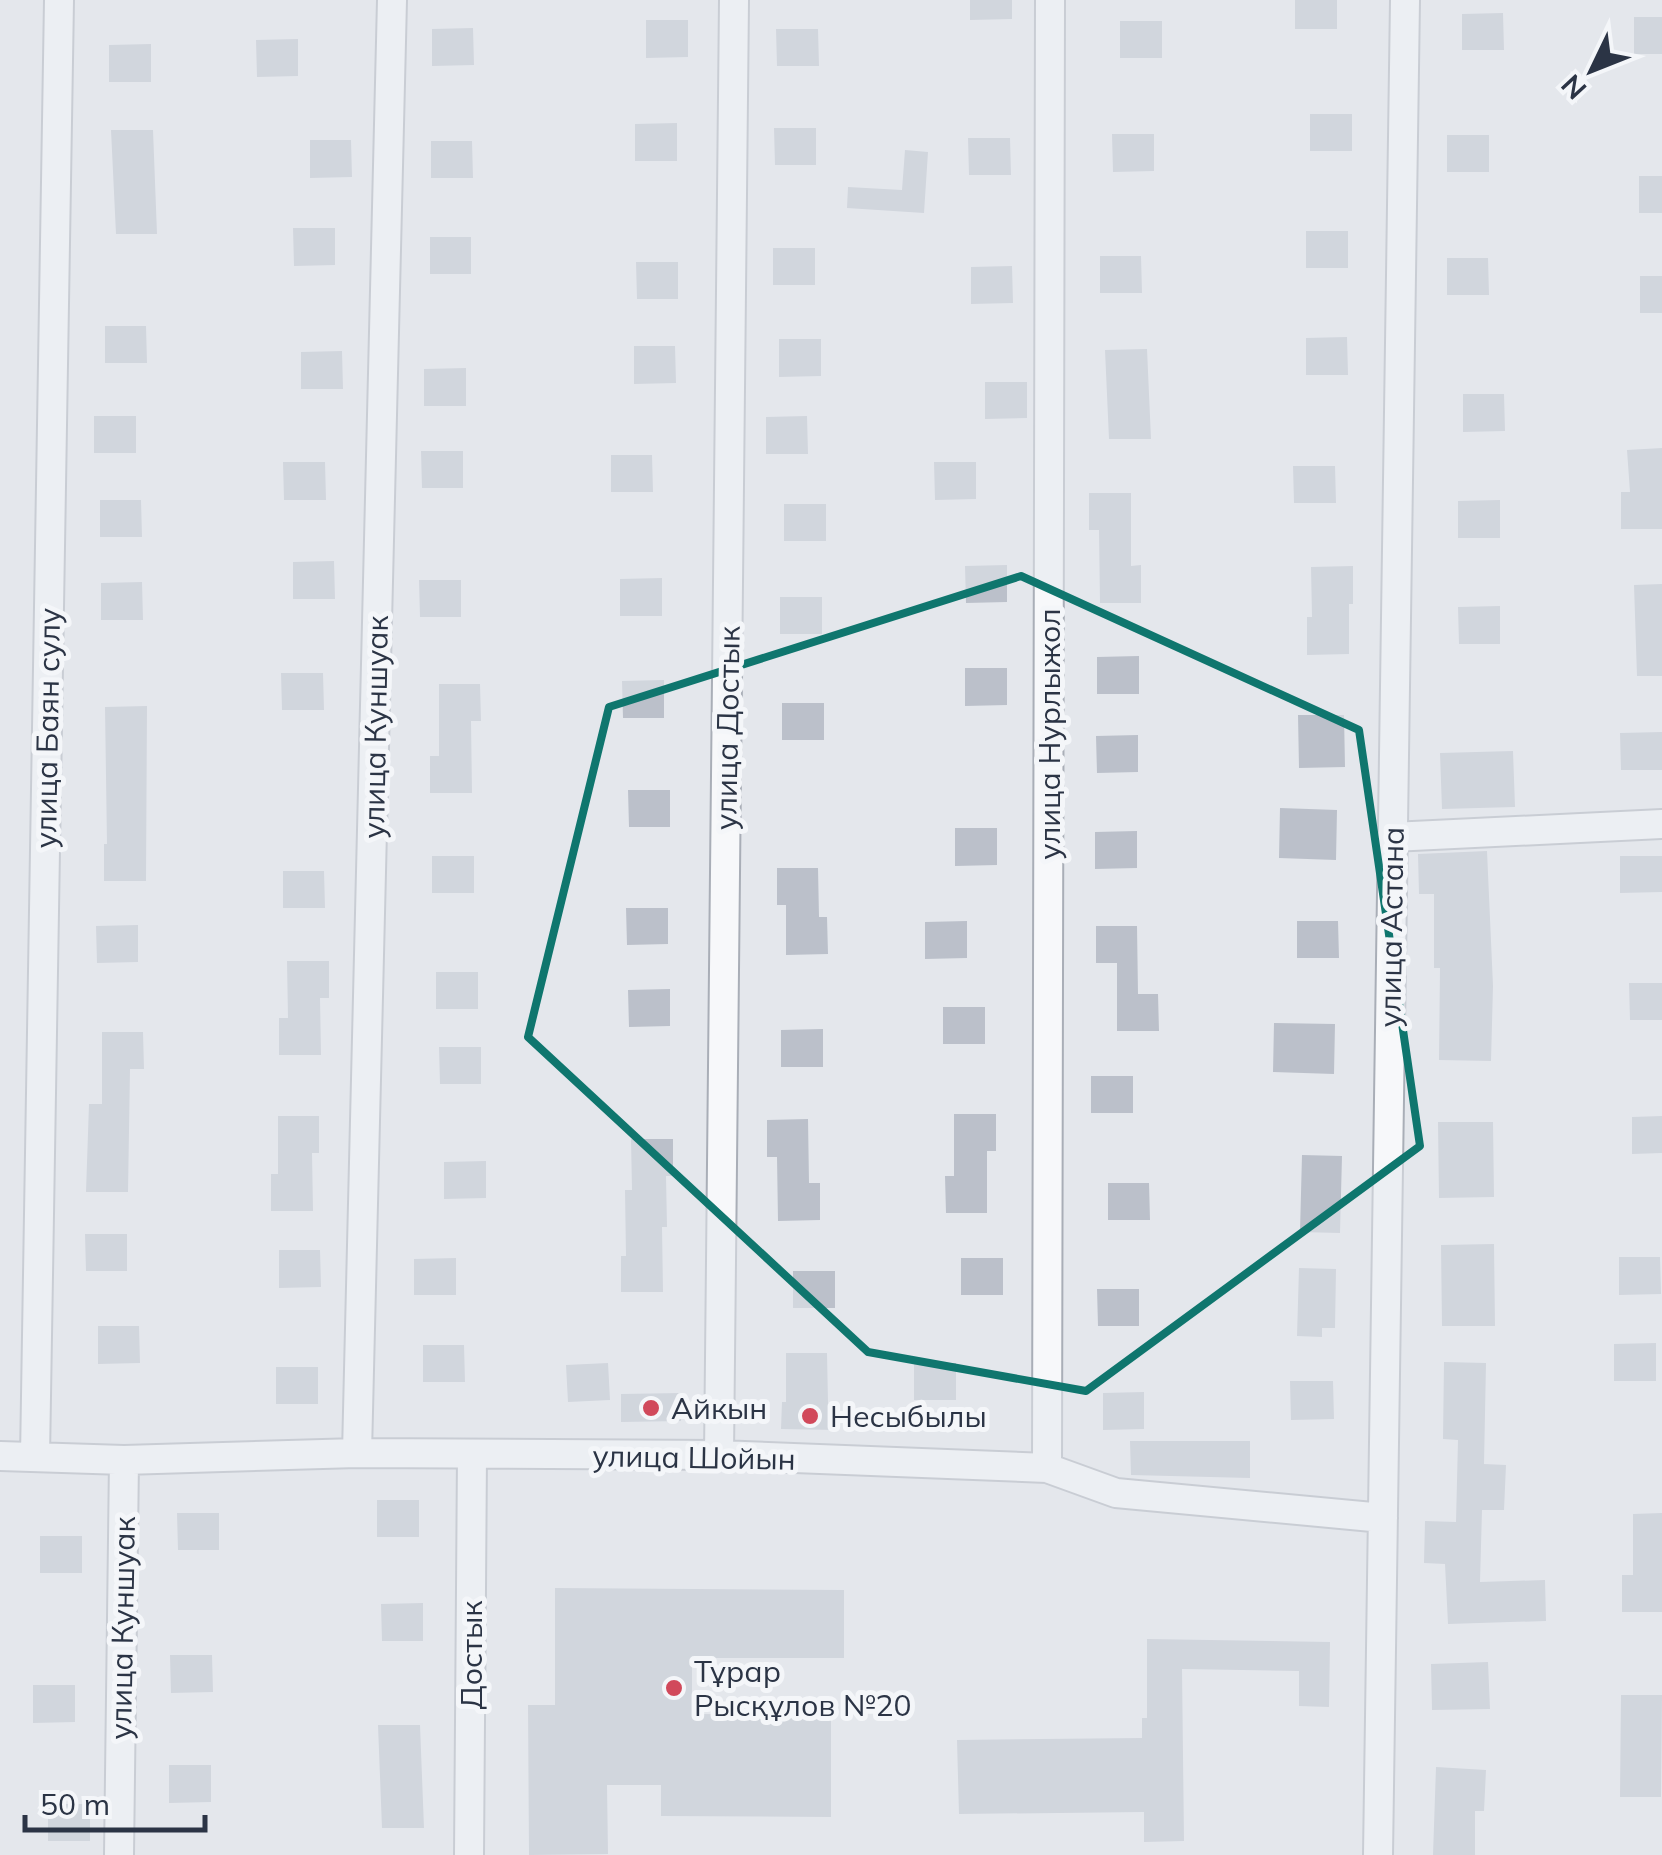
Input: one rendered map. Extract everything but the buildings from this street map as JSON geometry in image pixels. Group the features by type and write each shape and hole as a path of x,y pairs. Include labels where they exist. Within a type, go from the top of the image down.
{"street":[{"name":"улица Баян сулу","path":"35,1457 59,0"},
{"name":"улица Куншуак","path":"357,1454 392,0"},
{"name":"улица Достык","path":"719,1455 734,0"},
{"name":"улица Нурлыжол","path":"1047,1468 1050,0"},
{"name":"улица Астана","path":"1378,1855 1405,0"},
{"path":"1392,837 1662,824"},
{"name":"улица Шойын","path":"0,1456 124,1460 357,1454 719,1455 1047,1468 1116,1494 1383,1518"},
{"name":"Достык","path":"469,1855 472,1455"},
{"name":"улица Куншуак","path":"120,1855 124,1460"}],"highlighted area":[{"path":"1021,576 1359,730 1420,1146 1086,1391 868,1352 528,1037 609,707"}],"place":[{"name":"Айкын","path":"651,1408"},
{"name":"Несыбылы","path":"810,1416"},
{"name":"Тұрар Рысқұлов №20","path":"674,1688"}]}
